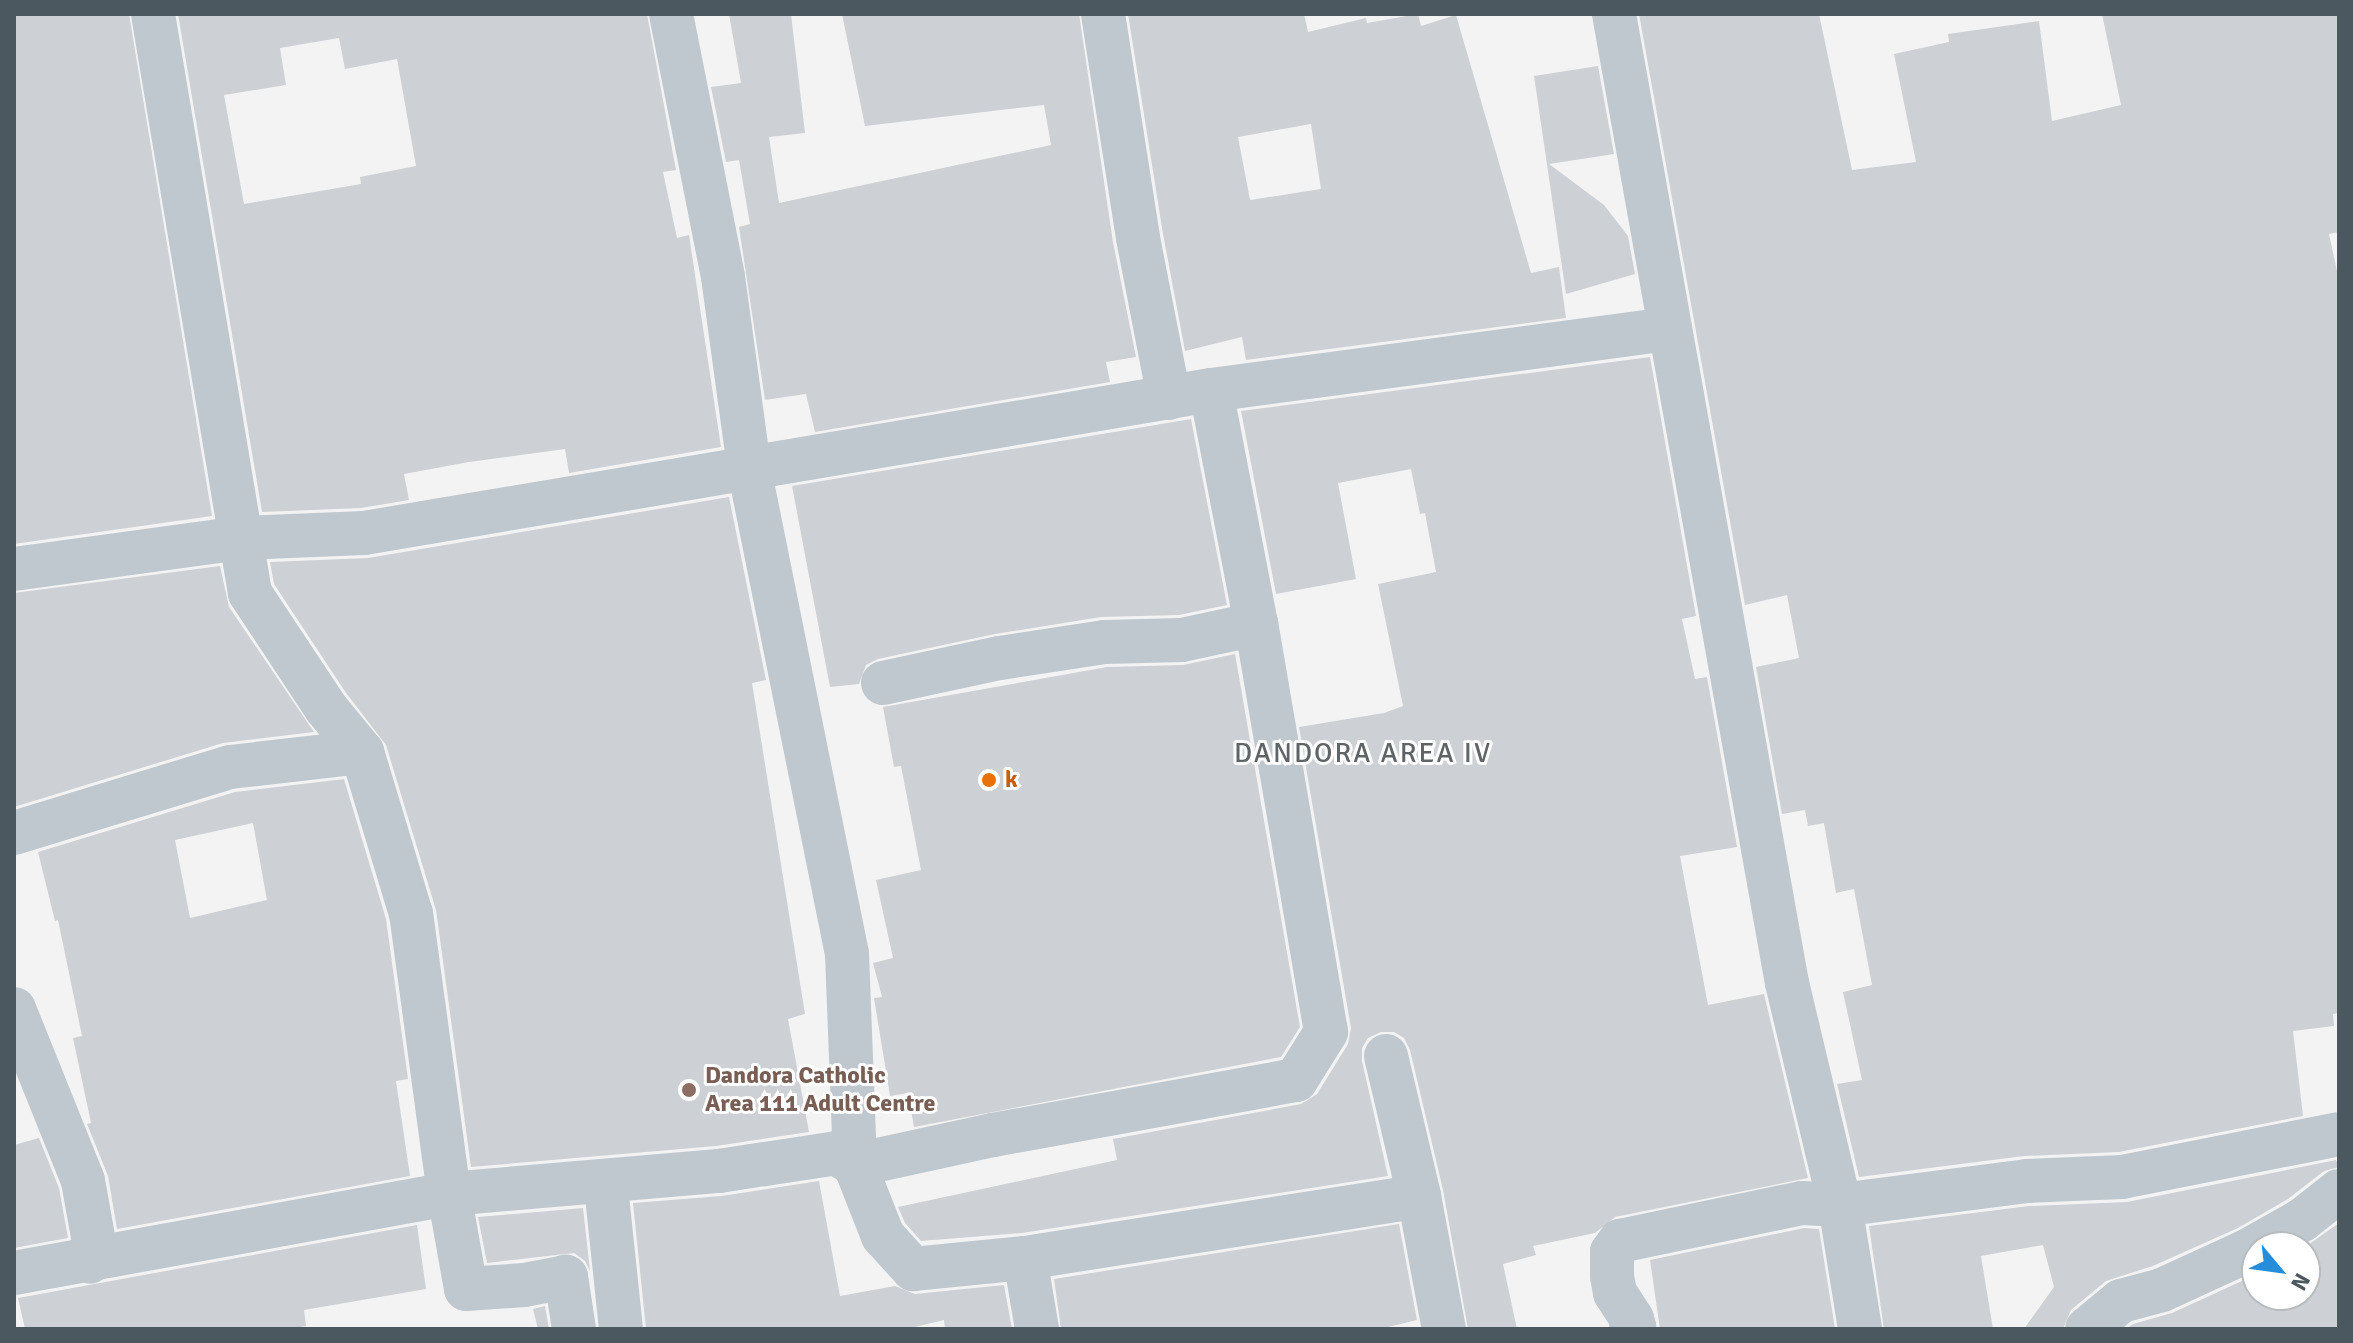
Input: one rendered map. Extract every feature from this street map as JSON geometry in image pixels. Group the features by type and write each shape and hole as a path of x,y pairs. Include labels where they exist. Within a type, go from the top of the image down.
{"street":[{"path":"153,14 250,593 326,708 362,752 411,914 449,1194 466,1289 524,1285 566,1277 574,1329"},
{"path":"671,14 723,277 749,468 847,954 855,1165 883,1236 913,1269 1025,1258 1419,1196"},
{"path":"1103,14 1138,238 1169,398"},
{"path":"1614,14 1787,983 1840,1205 1860,1329"},
{"path":"14,569 239,538 364,533 1211,390 1670,329"},
{"path":"14,1273 90,1262 449,1194 719,1171 836,1153 855,1165 993,1135 1296,1080 1326,1032 1256,624 1211,390"},
{"path":"883,683 1000,658 1105,642 1182,640 1256,624"},
{"path":"14,833 230,767 362,752"},
{"path":"14,1009 83,1181 94,1242 90,1262"},
{"path":"1386,1056 1419,1196 1444,1329"},
{"path":"1631,1329 1634,1327 1632,1319 1615,1293 1612,1276 1612,1252 1620,1241 1802,1203 1840,1205 2027,1181 2122,1177 2339,1134"},
{"path":"609,1181 607,1196 621,1329"},
{"path":"2087,1329 2121,1301 2162,1290 2249,1250 2302,1220 2339,1191"},
{"path":"1025,1258 1037,1329"}],"building":[{"path":"14,14 129,14 212,516 14,544"},
{"path":"178,14 647,14 676,170 663,172 677,238 689,235 721,447 569,473 565,449 469,462 404,474 409,500 361,508 262,512","holes":["339,38 345,69 397,59 416,166 360,177 361,184 244,204 224,95 286,85 280,48"]},
{"path":"729,14 791,14 805,133 769,137 779,203 1051,145 1044,105 865,126 842,14 1079,14 1113,242 1136,357 1106,362 1110,382 815,432 806,394 765,400 739,227 750,224 739,160 726,162 711,87 741,83"},
{"path":"1128,14 1304,14 1308,32 1366,18 1367,23 1418,14 1421,26 1456,15 1531,273 1559,267 1566,318 1246,360 1242,337 1185,351","holes":["1311,124 1321,189 1250,200 1238,137"]},
{"path":"1639,14 1819,14 1852,170 1916,162 1894,54 1949,42 1948,34 2039,21 2052,121 2121,105 2102,14 2339,14 2339,232 2329,234 2339,280 2339,1013 2333,1014 2334,1026 2293,1031 2303,1116 2119,1152 2024,1156 1859,1177 1837,1084 1862,1080 1843,992 1872,985 1854,889 1836,893 1824,823 1808,826 1805,810 1782,814 1756,667 1799,658 1787,595 1745,605"},
{"path":"1598,66 1614,154 1549,164 1604,205 1628,236 1635,274 1566,294 1534,76"},
{"path":"1650,357 1696,616 1682,619 1695,679 1707,677 1737,847 1680,856 1708,1005 1764,994 1808,1178 1615,1217 1595,1233 1533,1246 1536,1255 1503,1264 1517,1329 1468,1329 1443,1190 1410,1050 1404,1038 1394,1032 1381,1032 1368,1038 1362,1048 1362,1061 1388,1176 1022,1233 921,1241 905,1223 898,1207 1117,1160 1113,1139 1301,1104 1317,1094 1348,1044 1351,1028 1299,727 1384,713 1403,706 1378,584 1436,572 1425,513 1420,514 1411,469 1338,483 1356,579 1276,594 1241,411"},
{"path":"1191,419 1227,605 1179,615 1101,617 995,634 878,659 866,665 859,684 830,687 792,486"},
{"path":"729,497 766,680 752,683 805,1014 788,1019 809,1132 716,1146 471,1167 436,910 386,745 346,693 274,584 270,562 368,558"},
{"path":"220,566 229,607 314,732 223,743 14,807 14,593"},
{"path":"1235,654 1300,1027 1281,1057 914,1127 908,1093 890,1096 874,998 882,997 873,963 893,958 876,880 921,870 901,766 894,767 883,707 1107,667 1183,665"},
{"path":"344,779 386,919 408,1079 396,1081 410,1176 117,1229 108,1176 87,1124 91,1123 73,1038 82,1036 58,920 55,921 38,852 235,792","holes":["253,823 267,900 190,918 175,840"]},
{"path":"39,1138 59,1188 68,1238 14,1248 14,1145"},
{"path":"2336,1160 2339,1167 2324,1171 2288,1199 2238,1228 2153,1266 2106,1281 2071,1310 2063,1329 2024,1329 2054,1287 2043,1245 1981,1256 1993,1329 1884,1329 1869,1226 2029,1206 2127,1202"},
{"path":"819,1181 840,1296 895,1286 915,1294 1004,1285 1012,1329 945,1329 944,1320 906,1329 646,1329 633,1203 721,1196"},
{"path":"583,1208 590,1271 585,1261 574,1253 487,1263 478,1217"},
{"path":"2339,1223 2339,1329 2126,1329 2133,1324 2172,1313 2241,1281 2241,1311 2321,1311 2321,1236"},
{"path":"1399,1224 1417,1320 1380,1329 1061,1329 1054,1279"},
{"path":"417,1225 426,1289 304,1310 306,1326 288,1329 25,1329 18,1298"},
{"path":"1804,1228 1819,1229 1835,1329 1660,1329 1650,1260"},
{"path":"545,1306 549,1329 538,1329 533,1309"}],"place":[{"name":"k","path":"989,780"},
{"name":"Dandora Catholic Area 111 Adult Centre","path":"689,1090"}],"district":[{"name":"DANDORA AREA IV","path":"1363,753"}]}
